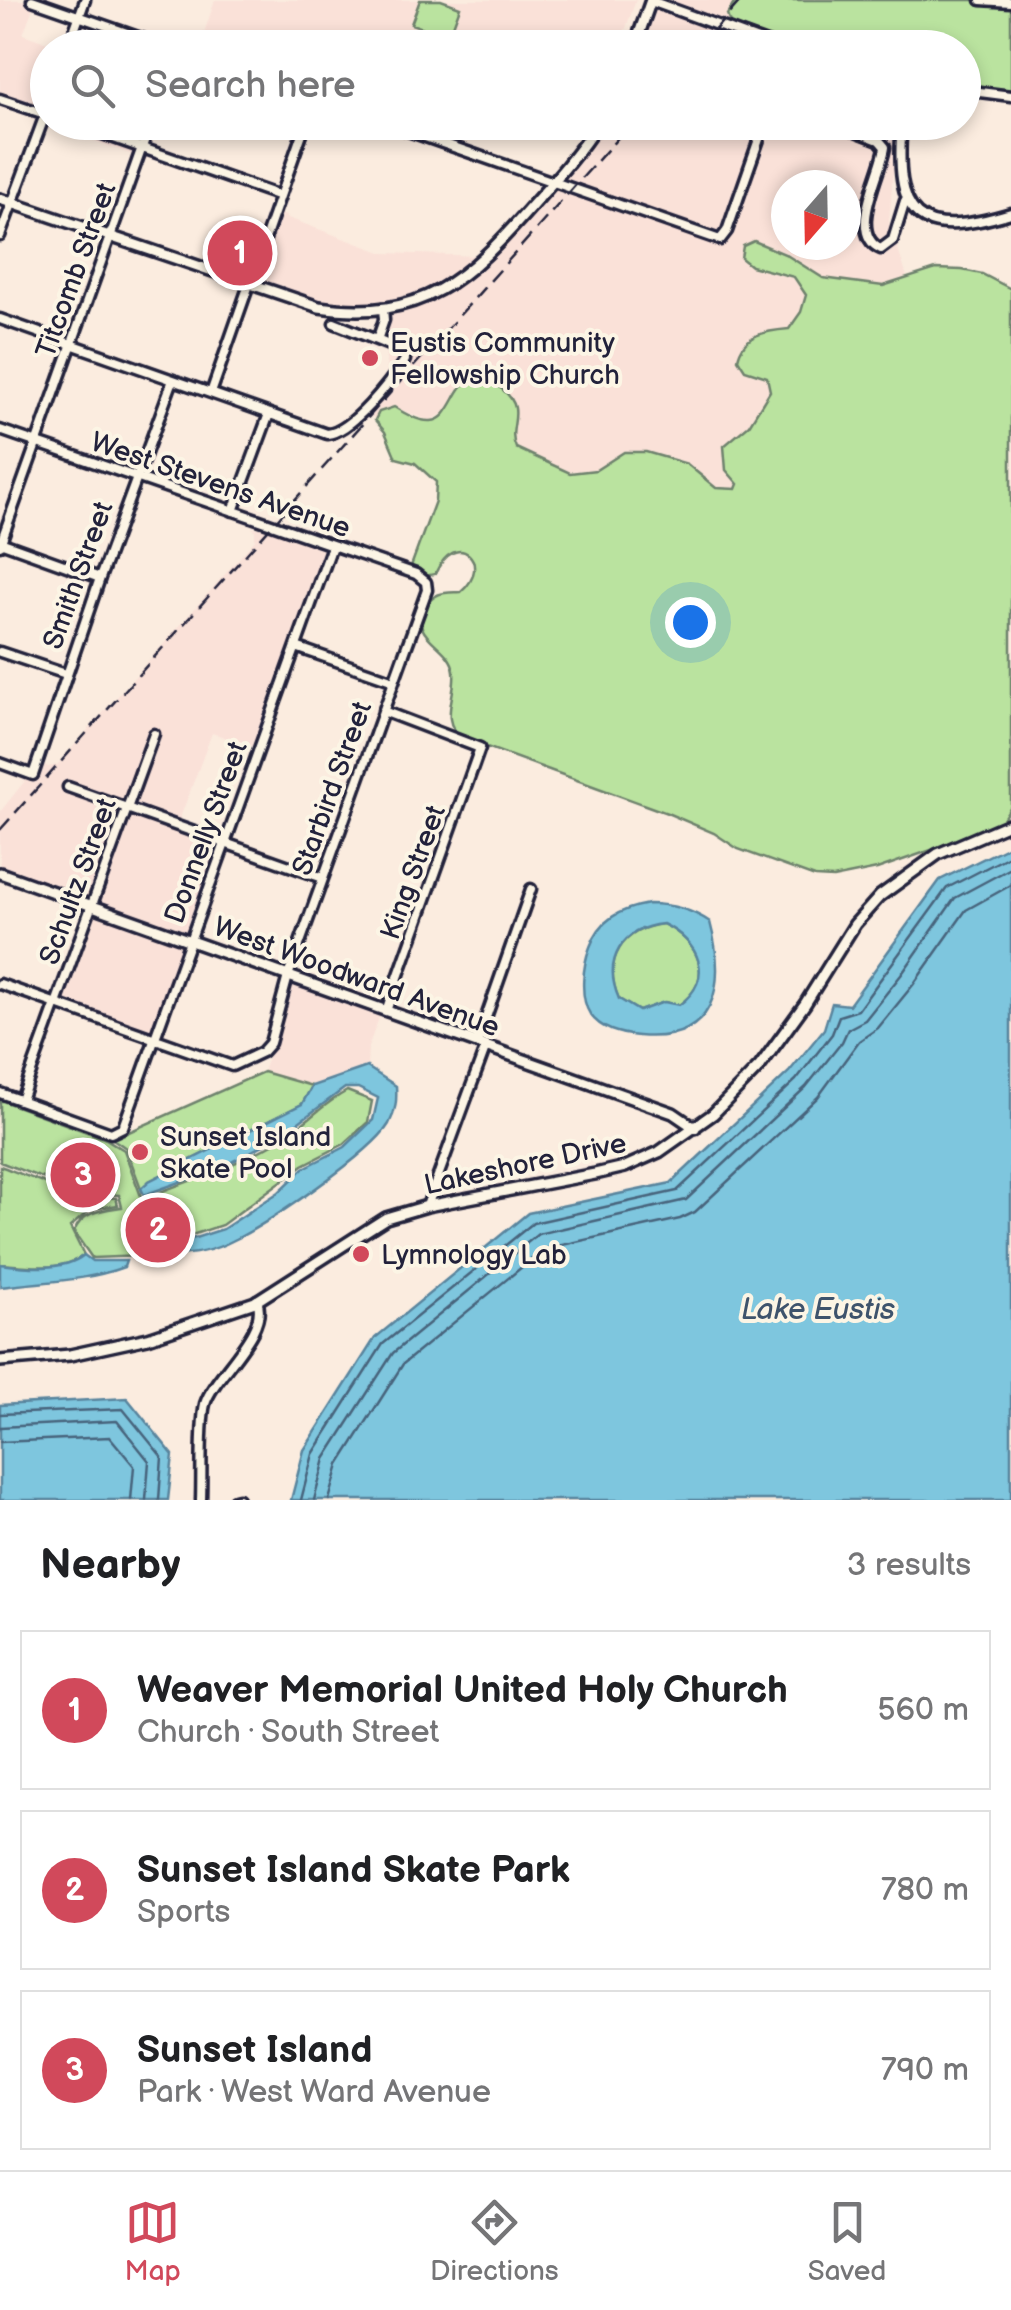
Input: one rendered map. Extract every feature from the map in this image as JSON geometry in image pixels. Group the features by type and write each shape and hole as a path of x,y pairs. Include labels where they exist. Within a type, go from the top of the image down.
{"street":[{"path":"32,0 119,30"},
{"path":"75,30 85,0"},
{"path":"640,30 651,0 732,30"},
{"path":"981,0 1011,2"},
{"path":"981,92 1011,96"},
{"path":"0,99 30,107"},
{"path":"0,236 36,140"},
{"path":"117,140 280,196"},
{"name":"Titcomb Street","path":"0,543 145,140"},
{"path":"211,393 300,140"},
{"path":"436,140 722,240 759,140"},
{"path":"0,199 319,307 346,311 383,308 408,304 437,292 469,272 555,180 585,140"},
{"path":"879,140 885,147 867,218 867,238 872,245 881,249 893,240 906,200"},
{"path":"901,140 900,174 906,200 920,216 944,222 973,222 1011,213"},
{"path":"377,340 384,320 383,308"},
{"path":"0,320 327,434 336,434 362,411 405,360 404,351 334,322"},
{"name":"Smith Street","path":"0,763 33,774 173,380"},
{"path":"233,512 269,414"},
{"name":"West Stevens Avenue","path":"0,430 416,574 426,582"},
{"path":"0,543 100,578"},
{"name":"Donnelly Street","path":"21,1100 98,1129 118,1132 123,1127 332,546"},
{"name":"Starbird Street","path":"155,1039 232,1066 267,1048 277,1027 288,976 424,600 426,582"},
{"path":"296,647 394,681"},
{"path":"0,652 66,674"},
{"name":"King Street","path":"383,711 480,748 386,1010"},
{"name":"Schultz Street","path":"21,1100 154,734"},
{"path":"68,787 323,878"},
{"name":"Lakeshore Drive","path":"0,1361 123,1344 258,1300 378,1222 427,1206 625,1167 660,1152 730,1099 760,1066 855,924 880,896 938,854 1011,823"},
{"name":"West Woodward Avenue","path":"0,873 673,1112 695,1128"},
{"path":"427,1206 531,889"},
{"path":"0,984 155,1039"},
{"path":"0,1093 21,1100"},
{"path":"202,1500 206,1404 256,1325 258,1300"}],"shaded area":[{"path":"0,0 36,0 23,34 30,37 30,117 0,106"},
{"path":"215,0 636,0 625,30 205,30"},
{"path":"655,0 736,0 730,24 747,30 644,30"},
{"path":"92,140 154,140 146,160"},
{"path":"591,140 896,140 889,222 907,277 883,286 823,278 789,260 861,260 861,170 771,170 771,250 754,241 803,286 806,295 801,312 789,329 771,331 745,369 767,377 770,391 748,425 724,446 724,463 738,484 736,489 716,488 687,464 646,452 624,452 596,470 563,472 516,448 513,434 459,386 448,411 430,421 394,407 380,412 376,420 367,412 388,389 383,312 438,295 470,276 571,167"},
{"path":"284,196 279,212 288,218 384,253 482,256 451,280 407,300 346,307 327,304 219,264 231,230 264,242"},
{"path":"272,520 331,544 261,749 212,733 177,826 225,841 190,936 0,869 0,812 40,762 48,767 57,765 255,540 252,528 265,527"},
{"path":"86,908 187,944 153,1039 55,1002"},
{"path":"294,982 381,1013 368,1047 367,1067 312,1086 263,1072"}],"green space":[{"path":"420,0 441,0 460,7 452,30 429,30 411,24"},
{"path":"736,0 1011,0 1011,90 981,87 981,30 747,30 730,24 727,15"},
{"path":"754,241 771,248 771,260 794,260 823,278 883,286 936,269 962,270 982,274 1011,289 1011,806 1001,822 957,841 877,869 833,878 815,877 738,849 714,833 667,813 462,738 455,731 450,716 454,671 446,654 425,634 421,617 437,595 461,592 474,571 473,561 462,551 444,560 435,574 420,577 410,569 435,501 436,482 415,463 396,458 375,420 379,412 394,407 422,420 440,418 466,382 475,378 487,380 503,390 514,405 516,448 570,473 596,470 624,452 646,452 687,464 716,488 736,489 738,484 726,470 724,446 749,425 770,391 767,377 745,370 738,359 750,339 789,329 801,312 806,295 794,277 751,266 741,258 743,246"},
{"path":"663,924 694,950 700,972 697,983 679,1005 665,1002 639,1011 619,999 614,985 615,959 636,932"},
{"path":"263,1072 312,1086 302,1104 149,1181 142,1191 126,1148 113,1139"},
{"path":"347,1091 372,1101 368,1122 344,1144 303,1165 222,1225 171,1242 144,1256 92,1258 74,1232 87,1216 122,1207 119,1195 73,1188 0,1162 0,1100 106,1139 124,1150 142,1199 250,1156 292,1132"},
{"path":"0,1166 71,1191 116,1198 118,1205 91,1209 70,1227 84,1255 75,1260 44,1267 0,1264"}],"water":[{"name":"Lake Eustis","path":"1011,845 1011,1500 291,1500 304,1450 375,1338 528,1213 671,1183 789,1072 824,1029 832,1003 849,1005 940,880"},
{"path":"638,906 673,906 710,922 717,968 715,988 710,1006 700,1020 685,1030 664,1036 624,1034 600,1024 587,1007 584,972 594,937 612,917","holes":["663,924 694,950 698,961 700,972 690,994 679,1005 664,1002 639,1011 619,999 613,971 619,948 636,932 649,927"]},
{"path":"367,1067 396,1086 393,1115 379,1137 317,1187 248,1232 210,1250 172,1255 170,1246 223,1229 279,1192 304,1168 345,1147 373,1120 378,1098 358,1088 345,1088 280,1136 222,1167 144,1195 141,1188 302,1104 312,1086"},
{"path":"84,1255 92,1261 126,1261 124,1267 93,1276 0,1287 0,1264 55,1266"},
{"path":"127,1398 173,1455 168,1500 0,1500 0,1405"}],"railway":[{"path":"715,30 741,0"},
{"path":"0,830 616,140"}],"place":[{"name":"Weaver Memorial United Holy Church","path":"240,253"},
{"name":"Eustis Community Fellowship Church","path":"370,358"},
{"name":"Sunset Island Skate Pool","path":"140,1152"},
{"name":"Sunset Island","path":"83,1175"},
{"name":"Sunset Island Skate Park","path":"158,1230"},
{"name":"Lymnology Lab","path":"361,1254"}]}
